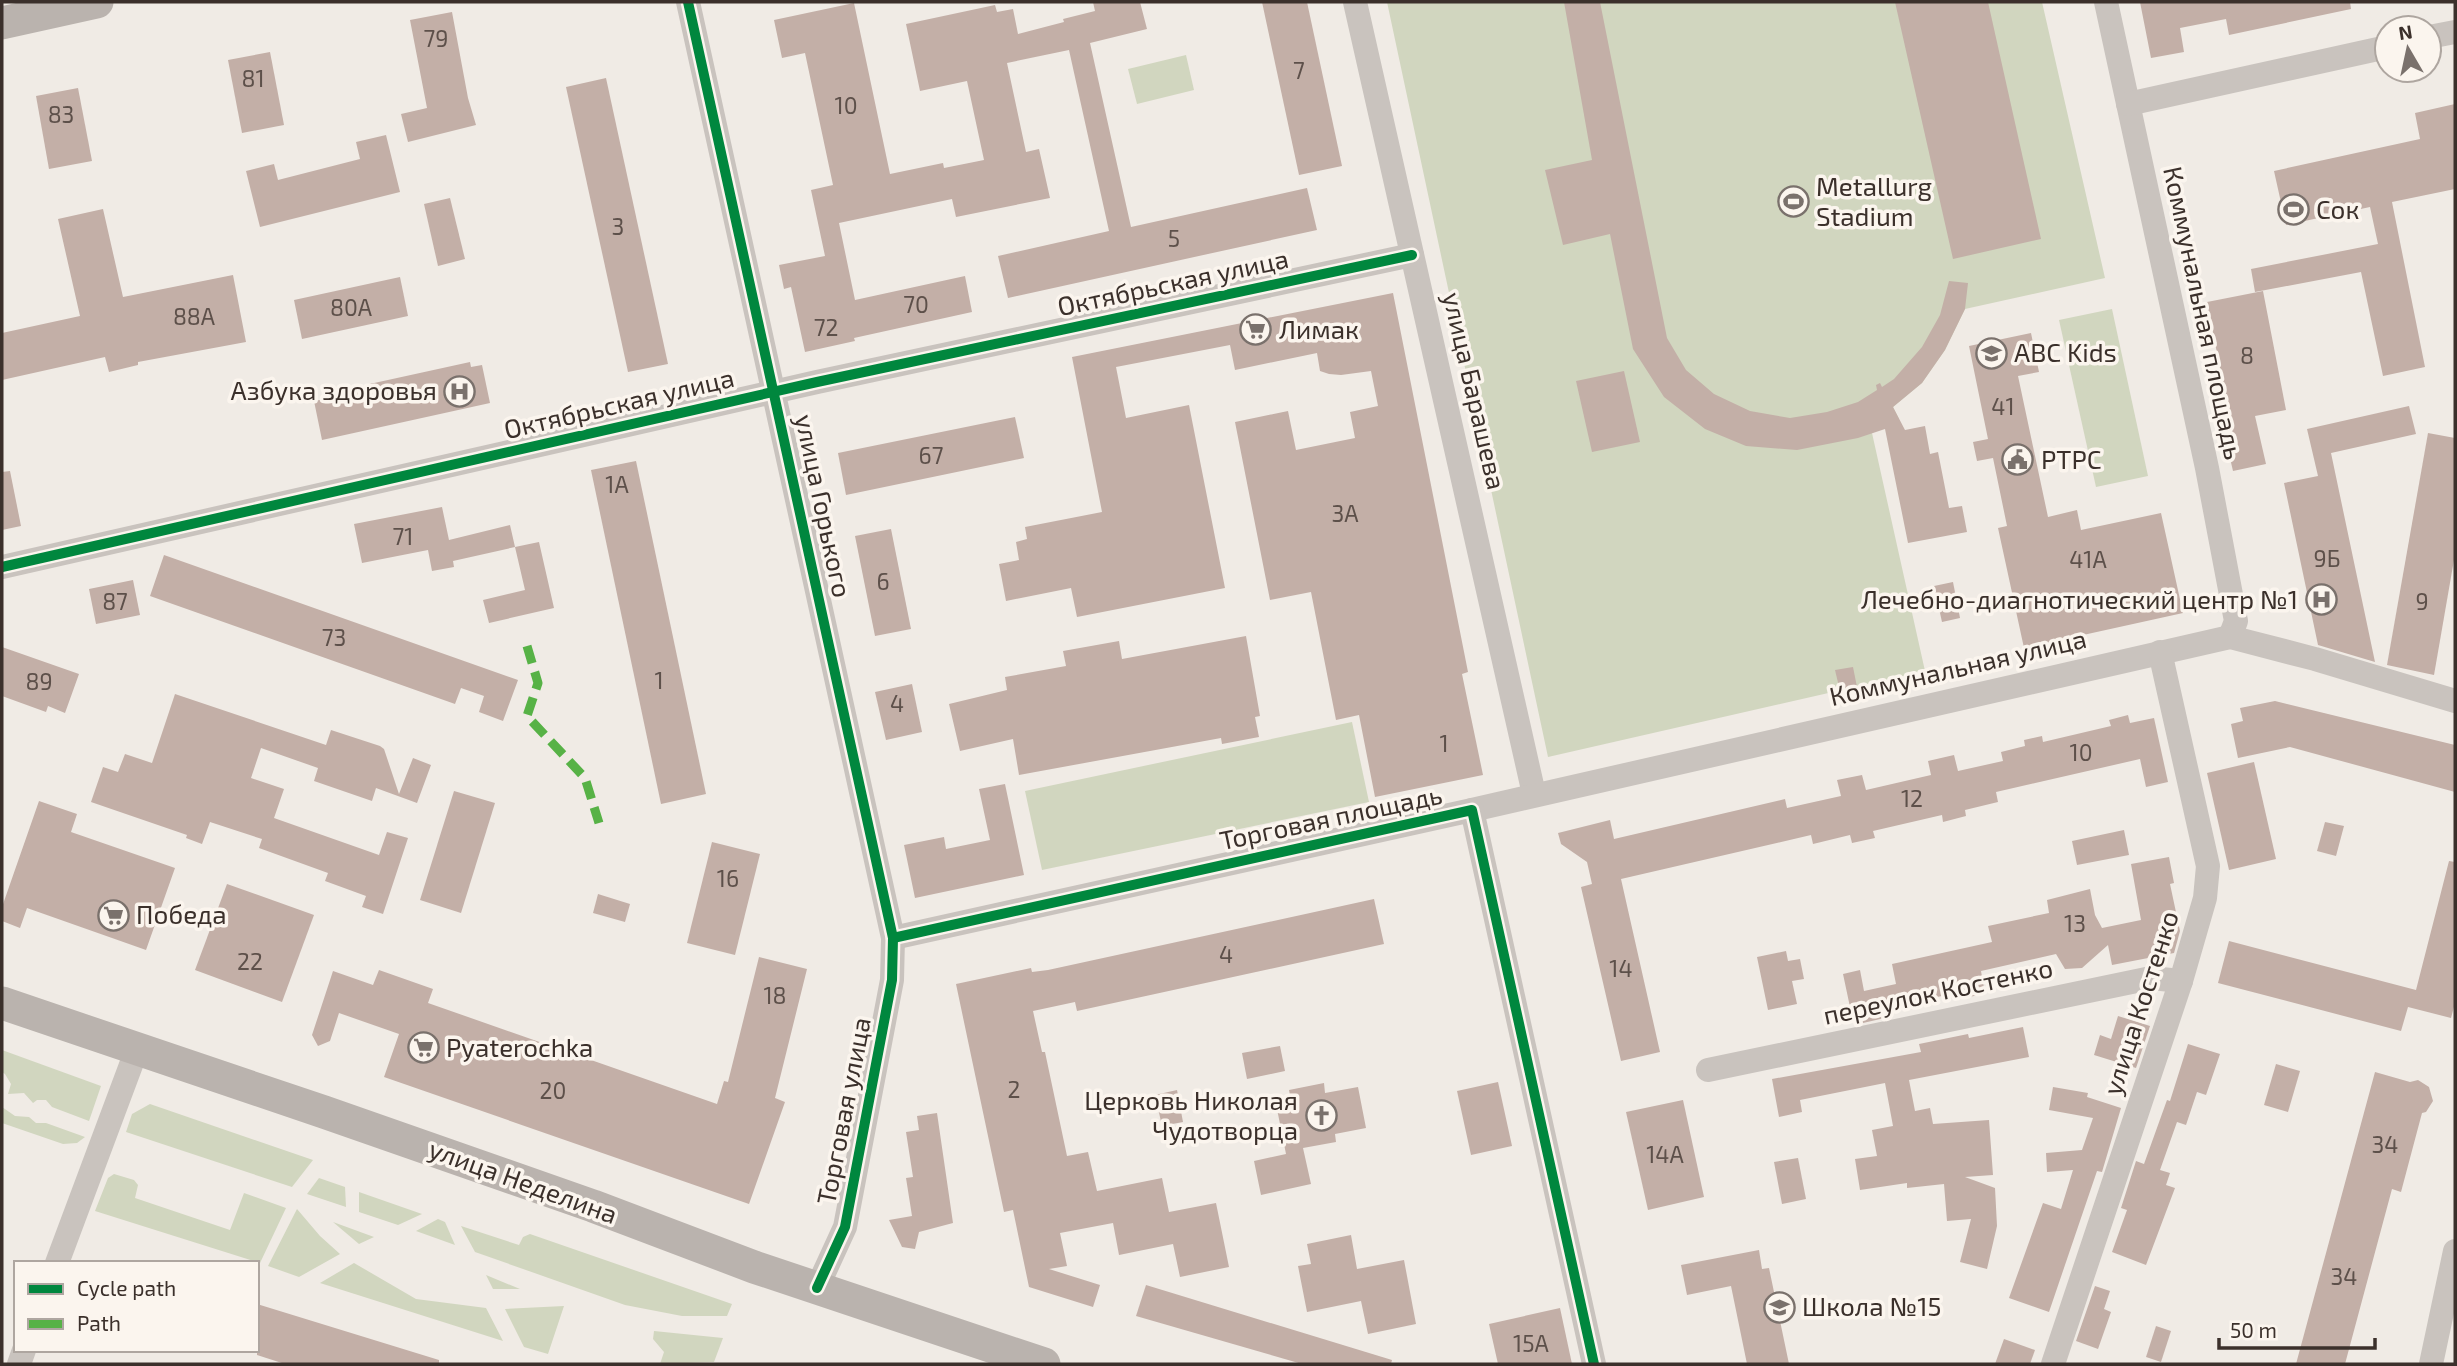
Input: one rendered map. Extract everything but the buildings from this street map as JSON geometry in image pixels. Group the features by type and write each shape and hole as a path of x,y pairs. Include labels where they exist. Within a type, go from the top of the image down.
{"main road":[{"path":"2,23 97,2"},
{"name":"улица Неделина","path":"2,1003 347,1119 593,1206 754,1267 1044,1364"}],"street":[{"name":"улица Горького","path":"688,2 893,938"},
{"name":"улица Барашева","path":"1355,2 1534,794"},
{"name":"Коммунальная площадь","path":"2106,2 2207,468 2236,621 2230,636"},
{"path":"2128,104 2373,50"},
{"name":"Октябрьская улица","path":"2,567 775,393 1412,255"},
{"name":"Коммунальная улица","path":"1472,810 2230,636 2455,701"},
{"name":"улица Костенко","path":"2053,1364 2181,981 2206,898 2208,866 2160,652"},
{"name":"Торговая площадь","path":"893,938 1472,810 1594,1364"},
{"name":"Торговая улица","path":"817,1287 845,1227 892,980 893,938"},
{"name":"переулок Костенко","path":"1708,1070 2151,978 2181,981"},
{"path":"58,1261 137,1049"},
{"path":"2431,1364 2455,1251"}],"green space":[{"path":"1387,2 2042,2 2105,278 1965,309 1945,350 1922,383 1893,407 1899,419 1872,433 1925,671 1548,757"},
{"path":"1186,55 1194,90 1137,104 1128,69"},
{"path":"2112,309 2148,476 2096,487 2059,320"},
{"path":"1352,722 1369,802 1042,870 1025,791"},
{"path":"2,1050 101,1086 89,1121 52,1107 46,1100 33,1103 24,1093 8,1094 11,1084 2,1072"},
{"path":"150,1104 313,1160 292,1187 126,1132 132,1114"},
{"path":"2,1107 15,1116 29,1117 36,1123 46,1123 85,1137 77,1143 63,1144 2,1123"},
{"path":"114,1174 134,1180 138,1185 135,1198 230,1230 244,1193 286,1208 260,1263 95,1211 108,1178"},
{"path":"319,1178 345,1187 346,1207 307,1194"},
{"path":"359,1192 422,1214 398,1225 359,1212"},
{"path":"297,1209 340,1254 299,1277 268,1266"},
{"path":"438,1219 445,1222 455,1245 416,1231"},
{"path":"333,1222 374,1237 359,1244"},
{"path":"461,1226 519,1245 523,1237 530,1234 732,1304 727,1316 682,1316 625,1305 475,1252"},
{"path":"354,1263 416,1299 486,1308 503,1341 320,1283"},
{"path":"486,1275 520,1289 493,1289"},
{"path":"564,1306 548,1354 524,1347 505,1309"},
{"path":"654,1331 723,1338 714,1362 660,1364 664,1352 653,1339"}],"marked path":[{"path":"527,646 538,683 527,716 585,778 599,823"}],"cycle path":[{"path":"688,2 893,938 892,980 845,1227 817,1288"},
{"path":"2,567 817,382 1412,255"},
{"path":"893,938 1472,810 1594,1364"}],"place":[{"name":"Metallurg Stadium","path":"1793,202"},
{"name":"Сок","path":"2293,210"},
{"name":"Лимак","path":"1256,330"},
{"name":"ABC Kids","path":"1991,353"},
{"name":"Азбука здоровья","path":"460,391"},
{"name":"РТРС","path":"2018,460"},
{"name":"Лечебно-диагнотический центр №1","path":"2321,600"},
{"name":"Победа","path":"113,915"},
{"name":"Pyaterochka","path":"423,1048"},
{"name":"Церковь Николая Чудотворца","path":"1321,1116"},
{"name":"Школа №15","path":"1779,1307"}]}
